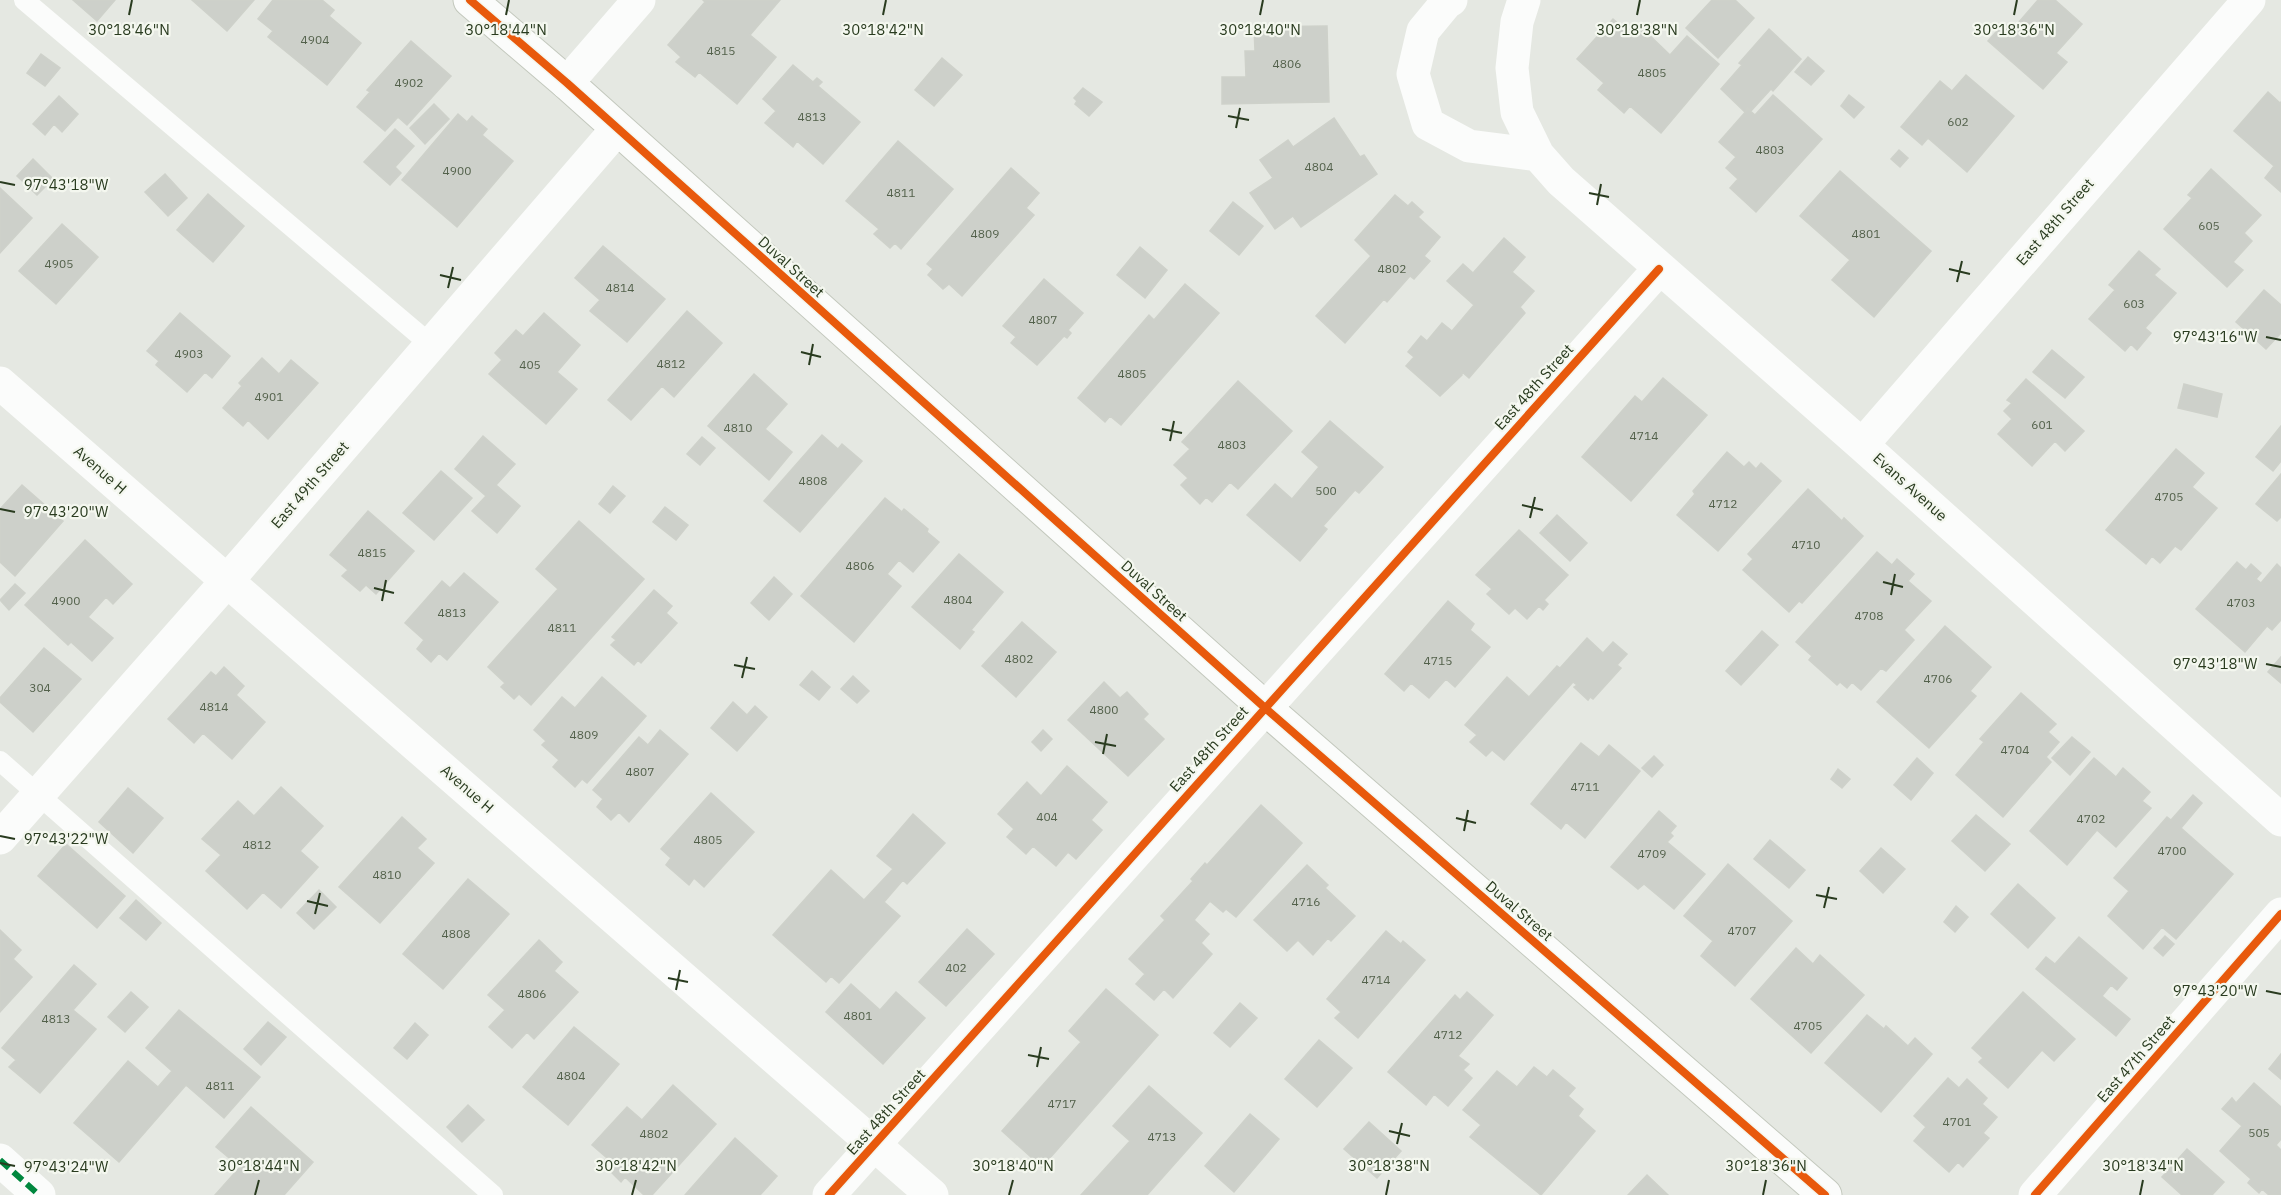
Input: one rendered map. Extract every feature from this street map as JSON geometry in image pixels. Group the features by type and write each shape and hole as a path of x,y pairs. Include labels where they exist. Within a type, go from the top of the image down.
{"street":[{"name":"Duval Street","path":"470,0 567,83 1264,707 1825,1195"},
{"path":"567,83 639,0"},
{"path":"1451,0 1423,31 1413,74 1428,124 1469,146 1538,155"},
{"name":"Evans Avenue","path":"1524,0 1517,22 1512,68 1517,112 1538,155 1561,181 1862,445 2281,820"},
{"name":"East 48th Street","path":"1862,445 2249,0"},
{"name":"East 49th Street","path":"0,838 227,581 616,129"},
{"name":"East 48th Street","path":"829,1195 1659,269"},
{"name":"Avenue H","path":"0,383 933,1195"},
{"name":"East 47th Street","path":"2035,1195 2281,914"},
{"path":"0,1160 39,1195"}],"lane":[{"path":"24,0 430,344"},
{"path":"0,761 493,1195"}],"building":[{"path":"73,0 115,0 97,21"},
{"path":"192,0 254,0 227,31"},
{"path":"273,0 322,0 334,10 329,16 361,43 327,85 268,37 273,31 258,19"},
{"path":"703,0 780,0 750,35 776,57 737,104 699,72 695,77 676,62 681,57 668,45 705,2"},
{"path":"1712,0 1735,0 1754,18 1718,58 1686,28"},
{"path":"2038,0 2055,0 2082,24 2056,53 2067,62 2043,89 1988,41 2004,23 2012,30"},
{"path":"1613,19 1634,37 1642,28 1670,55 1687,36 1719,64 1661,133 1630,106 1624,113 1598,90 1604,83 1577,59"},
{"path":"1327,26 1329,102 1222,104 1222,77 1246,77 1245,51 1255,51 1254,27"},
{"path":"1769,29 1801,59 1773,91 1771,89 1751,111 1748,108 1745,112 1721,89 1742,65 1739,63"},
{"path":"411,41 451,76 407,125 398,117 385,131 357,107 370,92 367,90"},
{"path":"41,54 60,68 45,86 27,73"},
{"path":"1808,57 1824,71 1811,85 1795,72"},
{"path":"942,58 962,75 934,106 915,90"},
{"path":"793,65 813,82 817,78 822,82 818,86 860,122 823,164 797,141 793,147 765,123 776,111 763,99"},
{"path":"1966,75 2014,116 1967,172 1928,138 1922,145 1901,127 1940,81 1952,91"},
{"path":"1083,88 1102,102 1089,116 1075,104 1077,101 1074,98"},
{"path":"2268,92 2281,102 2281,192 2265,178 2274,166 2234,131"},
{"path":"1773,95 1822,139 1756,212 1730,188 1738,179 1726,168 1736,157 1719,142 1748,109 1755,115"},
{"path":"1849,95 1864,107 1854,118 1841,106"},
{"path":"59,96 78,114 62,132 54,124 45,135 33,124"},
{"path":"434,104 449,119 425,144 410,128"},
{"path":"458,114 467,122 472,116 487,129 482,135 513,161 457,227 402,180"},
{"path":"1334,118 1360,157 1364,155 1377,174 1301,227 1293,216 1275,229 1250,193 1273,178 1260,160 1288,140 1293,147"},
{"path":"395,129 414,146 395,167 401,173 390,185 364,162"},
{"path":"898,141 953,189 901,249 895,243 890,248 874,234 879,229 846,201"},
{"path":"1899,150 1908,158 1900,167 1891,159"},
{"path":"33,159 53,179 37,195 17,176"},
{"path":"1011,168 1039,193 1026,208 1034,215 962,296 949,284 943,289 928,275 933,269 927,264"},
{"path":"2211,169 2261,215 2244,233 2252,241 2233,262 2243,270 2227,287 2164,229 2192,198 2188,195"},
{"path":"1840,171 1931,251 1874,317 1832,280 1850,260 1800,216"},
{"path":"165,174 187,198 168,216 145,192"},
{"path":"0,188 32,218 0,253"},
{"path":"208,194 244,226 213,262 177,230"},
{"path":"1395,195 1408,206 1412,202 1423,212 1418,217 1440,237 1424,256 1430,261 1414,279 1410,276 1387,302 1384,299 1345,343 1316,316 1371,256 1355,240"},
{"path":"1233,202 1263,226 1239,255 1210,231"},
{"path":"62,224 98,257 56,304 19,271"},
{"path":"1504,238 1525,257 1512,272 1534,291 1520,307 1525,313 1469,378 1461,371 1462,375 1440,396 1406,366 1414,357 1408,352 1421,336 1427,341 1442,323 1452,331 1474,305 1447,281 1463,264 1473,273"},
{"path":"603,246 665,299 627,342 590,311 600,300 575,278"},
{"path":"1140,247 1167,270 1145,298 1117,275"},
{"path":"2139,251 2160,269 2154,275 2176,293 2145,328 2151,333 2137,350 2131,344 2125,351 2089,319 2115,290 2109,285"},
{"path":"1044,279 1083,313 1068,330 1071,333 1067,338 1064,336 1037,365 1011,343 1016,337 1003,326"},
{"path":"1185,284 1219,313 1121,425 1110,416 1105,422 1078,398 1149,315 1154,320"},
{"path":"2264,290 2281,305 2281,333 2266,349 2236,322"},
{"path":"687,311 722,343 674,397 662,386 631,420 608,400"},
{"path":"180,313 230,356 212,378 205,372 187,392 156,365 159,361 147,351"},
{"path":"544,313 580,345 557,372 577,389 546,424 489,374 502,360 495,353 516,330 523,336"},
{"path":"2052,350 2084,377 2065,398 2033,372"},
{"path":"262,358 279,374 291,360 318,383 268,439 248,420 243,426 223,408 242,386 239,383"},
{"path":"754,374 787,404 765,429 792,452 769,480 708,426"},
{"path":"1663,378 1707,415 1631,501 1582,457 1635,396 1642,402"},
{"path":"2026,379 2084,431 2065,451 2055,441 2032,466 1998,434 2012,419 2004,411 2012,403 2007,400"},
{"path":"1238,381 1292,431 1238,489 1230,482 1212,502 1206,497 1200,504 1181,485 1188,478 1174,465 1190,449 1182,442"},
{"path":"2184,384 2222,394 2217,417 2178,408"},
{"path":"1330,421 1383,467 1359,493 1355,490 1323,526 1327,529 1300,561 1247,515 1275,484 1292,499 1319,467 1302,452"},
{"path":"2281,426 2281,461 2273,471 2256,457"},
{"path":"822,435 838,449 842,444 862,461 800,532 764,501"},
{"path":"483,436 515,464 496,485 520,506 497,533 472,511 486,496 455,469"},
{"path":"702,437 715,448 700,465 687,454"},
{"path":"2176,449 2204,473 2192,487 2217,508 2181,550 2175,546 2160,563 2152,556 2146,564 2106,530"},
{"path":"1727,452 1744,467 1749,462 1756,469 1761,463 1781,481 1718,551 1677,515 1695,494 1693,491"},
{"path":"441,471 472,498 434,540 403,513"},
{"path":"2281,474 2281,517 2277,521 2256,504"},
{"path":"22,485 63,521 15,576 0,562 0,509"},
{"path":"613,486 625,496 610,513 599,504"},
{"path":"1808,489 1842,521 1844,518 1863,536 1802,603 1799,601 1789,612 1743,570 1753,559 1748,554"},
{"path":"885,498 902,512 904,509 928,529 927,532 939,542 913,572 899,560 887,574 901,586 854,642 801,596"},
{"path":"665,507 688,525 676,540 653,522"},
{"path":"368,511 414,551 376,594 366,585 360,591 342,576 348,570 330,555"},
{"path":"1557,515 1587,543 1570,561 1540,533"},
{"path":"579,521 644,579 531,705 519,694 514,699 501,687 505,683 488,667 558,589 536,569"},
{"path":"1519,530 1568,575 1544,600 1548,604 1543,610 1539,606 1527,619 1515,608 1509,614 1487,594 1492,589 1476,575"},
{"path":"85,540 132,584 113,604 106,597 88,617 113,638 92,661 71,642 68,645 25,605"},
{"path":"1877,552 1892,565 1897,559 1914,574 1908,581 1931,601 1904,630 1914,640 1886,671 1881,668 1861,690 1852,682 1847,688 1840,682 1837,685 1809,660 1812,656 1796,642"},
{"path":"959,554 1003,592 971,630 974,632 960,649 912,607"},
{"path":"2237,562 2246,570 2251,564 2261,573 2256,579 2261,583 2277,564 2281,568 2281,620 2272,630 2267,626 2245,652 2196,609"},
{"path":"464,573 498,602 447,660 439,653 431,662 417,649 424,640 405,623 442,581 450,588"},
{"path":"774,577 792,594 769,620 751,603"},
{"path":"15,584 25,593 9,610 0,600"},
{"path":"654,590 672,606 666,613 677,623 641,663 638,660 634,665 611,645 616,640 612,637"},
{"path":"1448,601 1474,624 1470,630 1490,647 1455,687 1446,679 1429,698 1411,683 1404,691 1385,674"},
{"path":"1022,622 1056,652 1016,697 982,666"},
{"path":"1945,626 1991,667 1970,691 1976,696 1929,748 1877,702"},
{"path":"1762,631 1778,645 1741,685 1726,671"},
{"path":"1587,638 1603,653 1613,642 1627,654 1617,665 1621,668 1593,699 1590,697 1588,700 1574,687 1577,685 1573,682 1504,760 1492,750 1486,756 1470,742 1477,735 1465,725 1507,677 1529,697"},
{"path":"44,648 81,679 33,732 0,702 0,698"},
{"path":"2281,657 2281,683 2268,672"},
{"path":"224,667 244,686 236,695 265,722 232,759 203,733 194,743 168,719 211,672 216,676"},
{"path":"812,671 830,687 819,700 800,685"},
{"path":"853,676 869,691 857,703 841,689"},
{"path":"602,677 646,716 587,783 582,779 575,787 553,767 559,760 542,745 546,741 534,730 562,697 575,708"},
{"path":"1104,682 1120,698 1127,692 1148,714 1143,719 1164,739 1128,776 1068,720"},
{"path":"2021,693 2056,724 2048,732 2059,742 2046,757 2051,762 2003,817 1956,775 1984,742 1980,739"},
{"path":"733,702 747,715 755,706 767,717 737,751 711,728"},
{"path":"660,730 688,754 629,822 619,812 611,820 597,807 603,799 593,790 639,737 648,745"},
{"path":"1043,730 1052,739 1041,751 1032,742"},
{"path":"2072,737 2090,752 2070,775 2052,758"},
{"path":"1581,743 1599,757 1609,745 1640,771 1585,838 1566,822 1561,829 1531,804"},
{"path":"1654,756 1663,765 1652,777 1642,768"},
{"path":"1917,758 1933,773 1911,800 1894,785"},
{"path":"2094,758 2116,777 2123,768 2150,792 2142,801 2151,808 2116,847 2097,830 2067,865 2030,831"},
{"path":"1067,766 1107,802 1091,820 1102,830 1076,859 1068,852 1056,866 1033,846 1026,854 1007,837 1014,829 998,814 1027,782 1041,796"},
{"path":"1838,769 1850,779 1842,788 1831,779"},
{"path":"281,787 323,826 300,851 318,867 281,908 263,892 247,909 206,871 221,855 202,839 238,801 254,816"},
{"path":"128,788 163,818 133,853 99,822"},
{"path":"711,793 754,832 704,887 694,878 689,885 666,865 671,858 661,849"},
{"path":"2193,795 2202,803 2181,828 2233,874 2176,939 2162,927 2143,949 2108,916 2129,891 2114,878 2167,817 2171,820"},
{"path":"1261,805 1302,843 1236,917 1226,909 1223,912 1210,901 1194,920 1209,934 1201,943 1212,954 1173,998 1164,989 1154,1000 1136,984 1145,974 1129,959 1165,920 1161,916 1193,881 1191,879 1205,863 1207,865"},
{"path":"1659,811 1676,826 1670,833 1673,836 1667,842 1705,874 1674,909 1644,884 1638,889 1611,867"},
{"path":"913,814 945,843 907,884 903,880 884,902 900,916 839,983 831,976 826,982 773,935 831,870 864,900 893,869 877,856"},
{"path":"1976,815 2010,844 1985,871 1952,841"},
{"path":"402,817 426,839 417,848 434,863 380,923 339,887"},
{"path":"1770,840 1805,870 1789,888 1754,859"},
{"path":"66,844 125,896 97,928 38,876"},
{"path":"1881,848 1905,869 1883,893 1860,871"},
{"path":"1728,864 1792,921 1735,986 1701,956 1713,941 1684,916"},
{"path":"1307,865 1328,885 1325,888 1355,916 1331,941 1328,938 1313,955 1298,940 1287,951 1254,920"},
{"path":"468,879 509,914 443,989 403,954"},
{"path":"2018,884 2055,918 2028,948 1991,914"},
{"path":"319,890 336,907 314,929 297,913"},
{"path":"136,900 161,923 146,940 120,918"},
{"path":"1956,906 1968,917 1955,932 1944,922"},
{"path":"967,929 994,954 946,1006 919,982"},
{"path":"0,930 21,950 13,959 32,977 0,1012"},
{"path":"1386,931 1401,944 1403,941 1425,960 1358,1038 1335,1018 1341,1012 1327,999"},
{"path":"2165,936 2174,944 2163,956 2154,948"},
{"path":"2079,937 2127,978 2117,990 2111,985 2102,996 2130,1019 2116,1036 2036,969 2046,957 2055,964"},
{"path":"539,940 562,962 554,971 578,992 534,1039 527,1032 512,1048 489,1027 505,1010 488,995"},
{"path":"1796,948 1813,964 1820,955 1864,995 1811,1053 1751,999"},
{"path":"74,965 96,984 73,1010 96,1029 40,1093 9,1067 16,1060 2,1048"},
{"path":"851,984 880,1010 896,992 925,1018 883,1064 826,1012"},
{"path":"1106,989 1158,1035 1042,1167 1002,1131 1081,1042 1069,1031"},
{"path":"131,992 148,1007 125,1032 108,1017"},
{"path":"1467,992 1493,1015 1458,1056 1469,1064 1463,1070 1472,1078 1448,1106 1434,1094 1426,1105 1388,1072 1455,995 1460,1000"},
{"path":"2023,992 2075,1039 2054,1061 2042,1050 2008,1088 1979,1062 1983,1058 1972,1048"},
{"path":"1240,1003 1257,1018 1230,1047 1214,1033"},
{"path":"179,1010 260,1077 224,1118 186,1085 119,1162 74,1123 128,1061 158,1087 172,1071 146,1048"},
{"path":"1867,1015 1884,1029 1886,1026 1908,1046 1915,1038 1932,1054 1881,1112 1825,1063"},
{"path":"268,1022 286,1037 261,1065 244,1049"},
{"path":"415,1023 428,1035 407,1059 394,1048"},
{"path":"574,1027 619,1064 568,1125 523,1087"},
{"path":"1319,1040 1352,1068 1317,1107 1285,1079"},
{"path":"2281,1054 2281,1079 2269,1069"},
{"path":"1534,1067 1547,1077 1553,1070 1575,1088 1568,1096 1583,1109 1578,1116 1595,1131 1541,1195 1470,1137 1481,1125 1463,1110 1497,1071 1517,1087"},
{"path":"1948,1078 1959,1088 1967,1079 1987,1098 1982,1104 1997,1117 1983,1133 1989,1138 1963,1167 1958,1162 1949,1172 1914,1141 1926,1127 1914,1116"},
{"path":"2254,1083 2281,1107 2281,1139 2276,1145 2281,1150 2281,1195 2269,1195 2262,1189 2259,1193 2248,1183 2251,1179 2220,1151 2242,1126 2222,1109 2232,1098 2236,1103"},
{"path":"673,1085 716,1124 652,1195 644,1195 625,1177 621,1182 612,1173 614,1170 604,1161 607,1158 592,1145 627,1107 642,1120"},
{"path":"1149,1086 1202,1133 1147,1195 1081,1195 1130,1141 1113,1126"},
{"path":"468,1105 484,1120 462,1142 447,1127"},
{"path":"251,1107 313,1162 284,1195 215,1195 240,1167 216,1147"},
{"path":"1250,1114 1279,1139 1234,1192 1205,1166"},
{"path":"1369,1122 1401,1151 1377,1178 1344,1149"},
{"path":"735,1138 777,1176 760,1195 685,1195"},
{"path":"2187,1149 2224,1182 2212,1195 2182,1195 2162,1177"},
{"path":"1647,1175 1668,1195 1628,1195"}],"marked path":[{"path":"0,1160 39,1195"}],"cycle path":[{"path":"470,0 567,83 1264,707 1825,1195"},
{"path":"829,1195 1659,269"},
{"path":"2035,1195 2281,914"}]}
